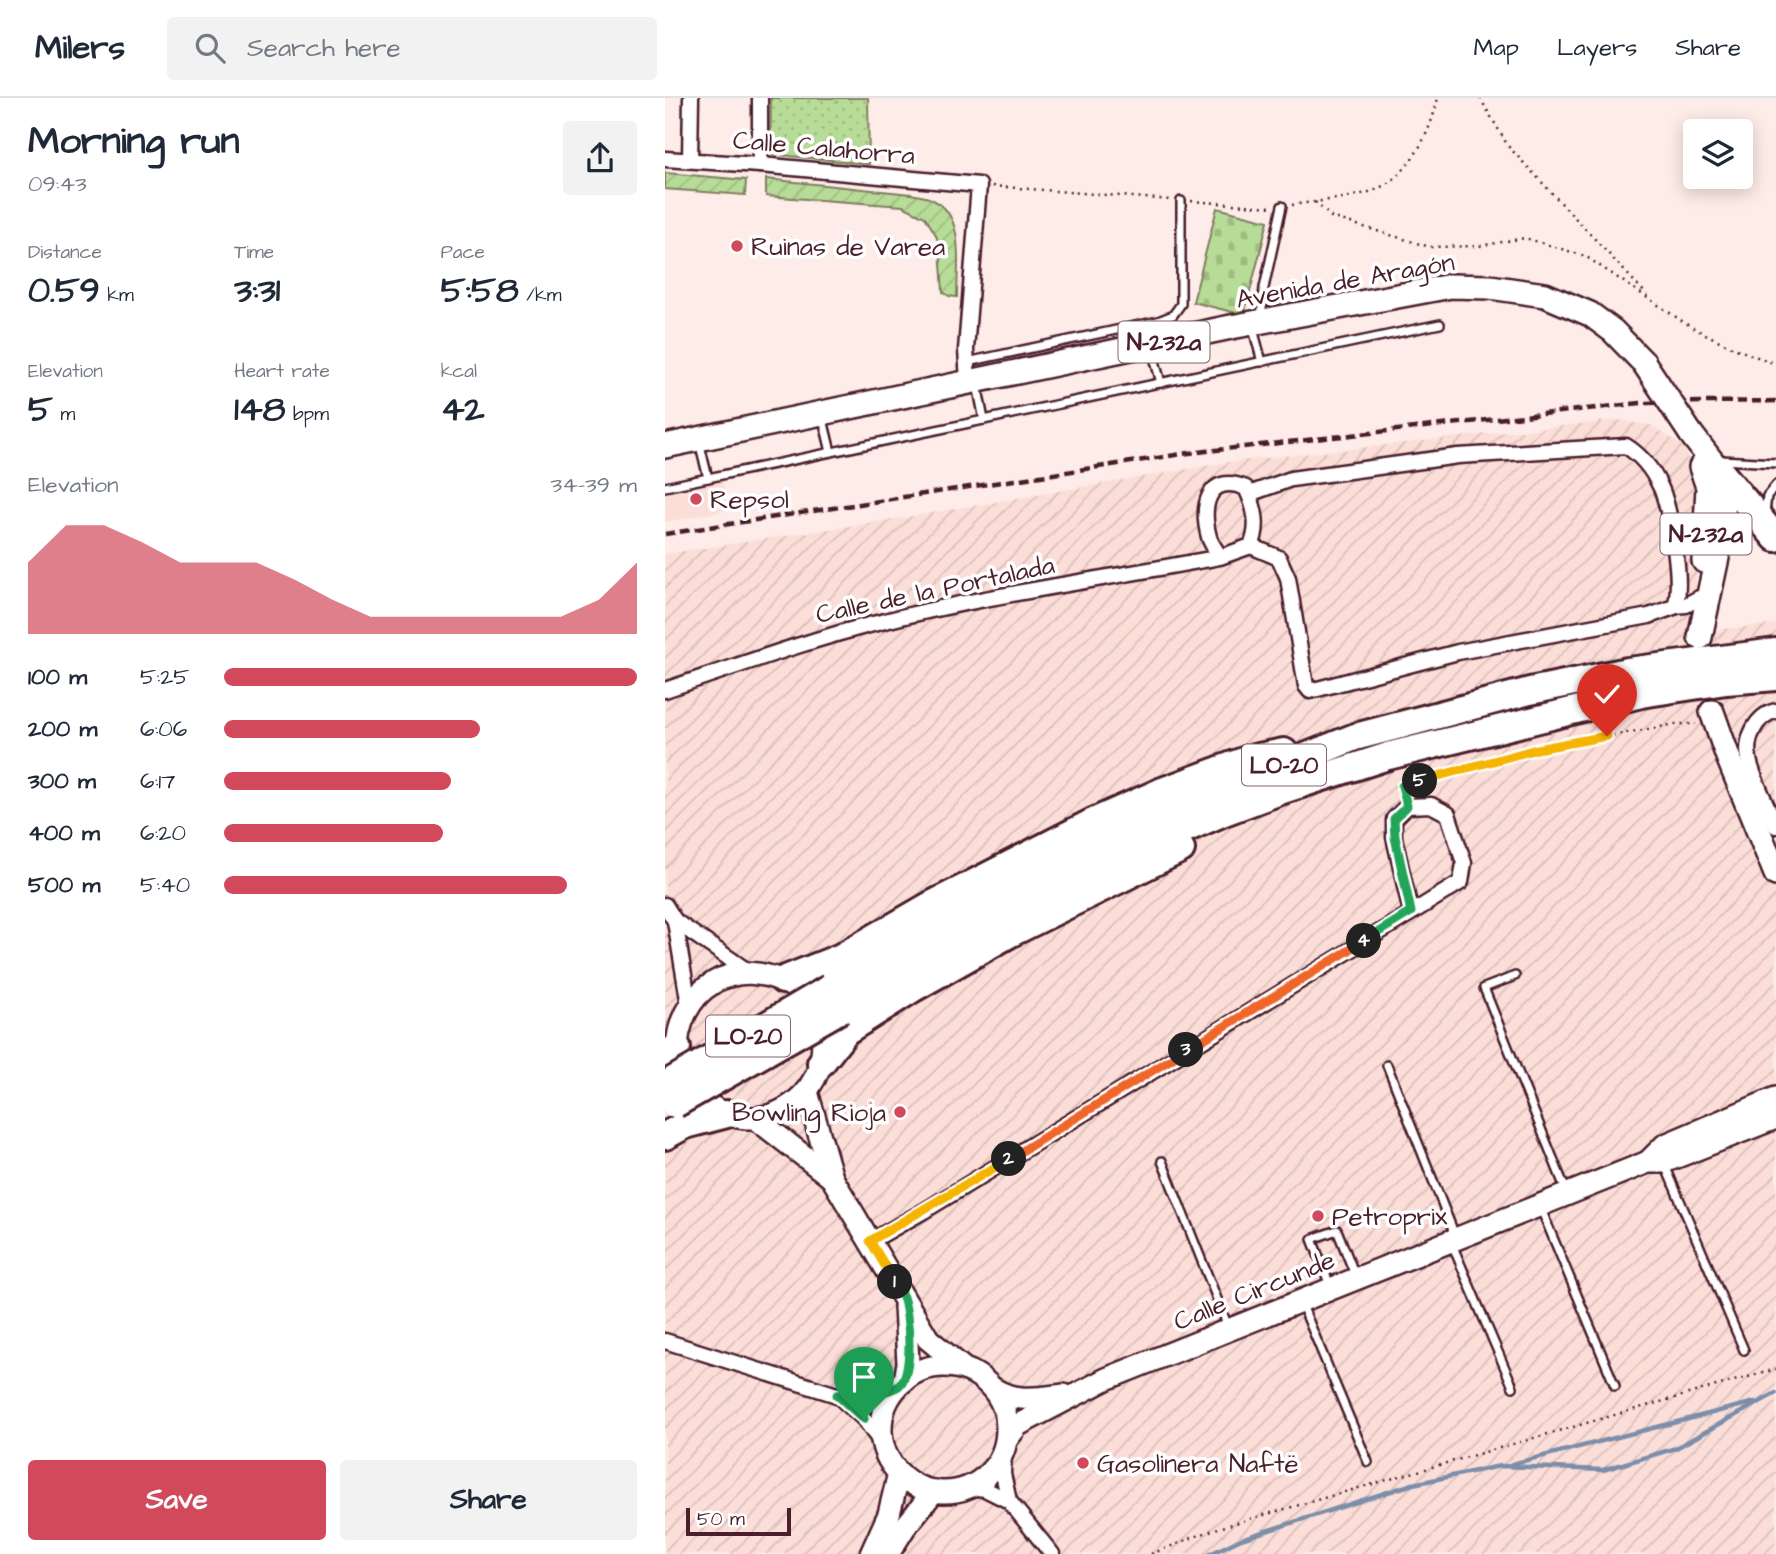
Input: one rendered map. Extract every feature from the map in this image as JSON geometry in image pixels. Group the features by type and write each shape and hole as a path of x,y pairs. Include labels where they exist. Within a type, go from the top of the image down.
{"highway":[{"path":"1708,461 1772,535"},
{"name":"LO-20","path":"668,1100 835,999 981,902 1087,846 1135,825 1355,737 1530,691 1628,671 1776,652"},
{"name":"LO-20","path":"835,999 1026,902 1169,835 1280,791 1388,756 1641,694 1726,681 1776,677"},
{"path":"790,984 1014,861 1160,792 1249,759 1355,737"},
{"path":"821,1063 846,1031 1011,933 1234,824 1446,743"},
{"path":"665,1136 715,1108"}],"main road":[{"name":"Avenida de Aragón","path":"665,446 821,413 970,374 1151,345 1451,286 1490,287 1545,295 1590,314 1613,331 1644,363 1708,461 1724,495 1722,534 1700,637 1699,598 1705,552 1708,461"},
{"path":"1714,717 1776,874"},
{"path":"673,1044 689,1005 705,988 726,976 750,972 772,975 790,984"},
{"path":"755,1118 775,1114 792,1105 807,1092 821,1063 822,1033"},
{"path":"807,1092 832,1178 928,1339 964,1369 980,1377 994,1389 1003,1404 1007,1421 1006,1444 997,1465 985,1478 970,1487 953,1491 934,1491 915,1485 899,1473 887,1455 881,1435 883,1414 889,1398 901,1384 927,1368 946,1366 964,1369"},
{"name":"Calle Circunde","path":"1656,1162 1665,1144 1776,1098"},
{"path":"715,1108 755,1118 832,1178"},
{"name":"Calle Circunde","path":"1006,1444 1018,1425 1076,1393 1567,1194 1776,1118"},
{"path":"901,1384 908,1351 903,1298"},
{"name":"Calle Circunde","path":"994,1389 1005,1396 1027,1399 1076,1393"},
{"path":"871,1554 889,1514 899,1473"},
{"path":"888,1554 905,1527 934,1491"}],"street":[{"path":"690,160 691,98"},
{"path":"760,165 761,98"},
{"name":"Calle Calahorra","path":"665,159 979,184"},
{"path":"970,374 979,184"},
{"path":"1249,494 1291,479 1458,456 1626,446 1642,457 1661,488 1674,537 1679,597 1675,606"},
{"path":"1220,557 1209,538 1207,499 1214,489 1224,483 1246,488 1256,521 1255,537 1251,546 1279,558 1288,578 1305,686 1310,691 1458,652 1649,616 1675,606 1686,606 1699,598"},
{"name":"Calle de la Portalada","path":"665,690 805,643 876,623 938,608 1220,557 1251,546"},
{"path":"1776,711 1766,713 1756,724 1749,740 1749,759 1776,826"},
{"path":"870,1241 936,1203 1411,912 1461,881 1464,863 1448,814 1431,805 1407,806 1394,819 1395,837 1411,912"},
{"path":"665,905 674,921 689,1005"},
{"path":"674,921 750,972"},
{"path":"665,1341 837,1395 863,1395 901,1384"},
{"path":"837,1395 864,1419 885,1448"},
{"path":"1006,1444 1003,1474 1009,1501"},
{"path":"970,1487 985,1489 1009,1501 1052,1554"}],"lane":[{"path":"984,420 970,374 1173,315 1181,304 1181,201"},
{"path":"1262,362 1256,323 1282,206"},
{"path":"665,487 1440,324"},
{"path":"1151,345 1161,383"},
{"path":"821,413 831,452"},
{"path":"698,439 708,478"},
{"path":"1708,461 1776,463"},
{"path":"1772,535 1765,514 1767,496 1776,485"},
{"path":"1515,976 1484,988 1567,1194"},
{"path":"1387,1065 1513,1387"},
{"path":"1162,1161 1230,1329"},
{"path":"1656,1162 1744,1350"},
{"path":"1539,1205 1615,1386"},
{"path":"1331,1289 1312,1239 1337,1230 1356,1279"},
{"path":"1301,1301 1368,1462"}],"path":[{"path":"979,184 1270,207 1315,202 1373,191 1401,174 1417,151 1435,113 1438,98"},
{"path":"1480,98 1508,146 1650,300"},
{"path":"1315,202 1331,217 1430,247 1479,246 1525,237 1585,256 1692,327 1736,349 1776,364"},
{"path":"1407,806 1402,786 1537,749 1714,717"},
{"path":"1151,1554 1215,1529 1776,1369"}],"shaded area":[{"path":"1617,420 1653,426 1685,448 1695,485 1697,562 1694,632 1776,624 1776,1554 665,1554 665,554 895,519 1229,462"},
{"name":"Repsol","path":"722,477 728,510 665,522 665,488"}],"green space":[{"path":"771,98 868,98 869,164 770,154"},
{"path":"665,173 746,180 745,195 665,189"},
{"path":"766,179 911,194 933,200 944,207 955,229 958,257 957,297 943,292 940,249 936,235 925,217 903,206 766,196"},
{"path":"1217,208 1268,221 1244,315 1193,302"}],"waterway":[{"path":"1210,1554 1241,1539 1413,1484 1500,1466 1603,1470 1676,1448 1776,1393"},
{"path":"1512,1464 1755,1402"}],"railway":[{"path":"665,534 1189,453 1641,403 1776,401"}],"place":[{"name":"Ruinas de Varea","path":"737,246"},
{"name":"Repsol","path":"696,499"},
{"name":"Bowling Rioja","path":"900,1112"},
{"name":"Petroprix","path":"1318,1216"},
{"name":"Gasolinera Naftë","path":"1083,1463"}],"route":[{"path":"864,1419 837,1395 863,1395 897,1387 905,1380 908,1363 908,1328 903,1298 870,1241 1411,912 1395,837 1394,819 1407,806 1402,786 1537,749 1607,736"}]}
